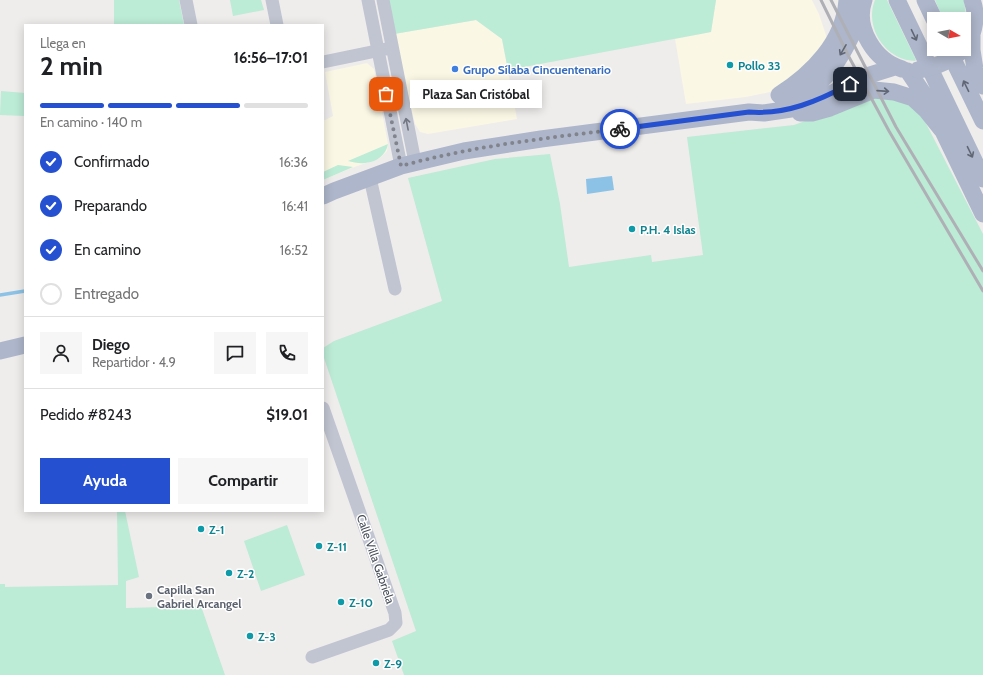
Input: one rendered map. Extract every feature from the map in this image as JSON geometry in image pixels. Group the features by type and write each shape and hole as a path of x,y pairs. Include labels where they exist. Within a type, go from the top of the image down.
{"main road":[{"path":"759,110 812,70 825,56 835,39 842,21 847,0"},
{"path":"897,0 983,180"},
{"path":"925,0 931,12"},
{"path":"971,36 975,18 972,0"},
{"path":"759,110 798,96 818,83 842,52 863,8"},
{"path":"863,8 864,32 871,46 882,58 907,69 926,96 983,214"},
{"path":"971,46 975,69 983,86"},
{"path":"951,56 983,122"},
{"path":"324,196 408,164 464,151 541,139 759,110 791,109 829,95 860,78 907,69 932,68 957,56"},
{"path":"759,110 812,113 830,108 874,90 894,92 913,98 926,110 942,130"},
{"path":"0,351 24,345"}],"street":[{"path":"186,0 191,24"},
{"path":"272,0 277,24"},
{"path":"368,0 378,51 408,164"},
{"path":"383,0 392,48 408,164"},
{"path":"324,62 392,48"},
{"path":"370,178 395,289"},
{"name":"Calle Villa Gabriela","path":"312,657 389,630 396,624 395,613 324,411"}],"shaded area":[{"path":"716,0 812,0 819,14 827,38 810,61 782,85 770,92 746,97 686,104 675,39 711,32"},
{"path":"476,20 502,39 517,119 428,134 420,132 415,124 394,34"},
{"path":"367,63 374,69 388,144 387,151 380,158 324,180 324,120 333,116 325,72"}],"green space":[{"path":"114,0 179,0 184,24 114,24"},
{"path":"230,0 261,0 264,10 233,16"},
{"path":"388,0 716,0 711,32 508,70 502,39 476,20 394,34"},
{"path":"875,0 887,0 916,60 915,61 904,59 895,55 886,48 880,40 872,21 872,10"},
{"path":"935,0 964,0 966,12 940,12"},
{"path":"1,91 24,93 24,116 0,115"},
{"path":"881,94 917,106 983,234 983,675 404,675 392,641 416,631 324,358 324,347 334,341 442,301 408,178 495,159 550,154 560,204 569,267 651,255 652,262 703,255 687,137 794,125"},
{"path":"388,144 383,155 373,161 361,163 348,161"},
{"path":"338,165 353,167 324,180 324,172"},
{"path":"117,512 125,512 139,577 126,581 126,608 201,606 225,675 0,675 0,584 5,584 5,587 118,585"},
{"path":"287,525 305,575 261,591 244,541"}],"water":[{"path":"612,176 614,190 587,194 586,179"}],"waterway":[{"path":"0,295 24,291"}],"railway":[{"path":"821,0 849,57 889,131 983,291"},
{"path":"831,0 896,127 983,271"}],"way so far":[{"path":"386,94 401,166 464,151 620,129"}],"place":[{"name":"Pollo 33","path":"730,65"},
{"name":"Grupo Sílaba Cincuentenario","path":"455,69"},
{"name":"Plaza San Cristóbal","path":"386,94"},
{"name":"P.H. 4 Islas","path":"632,229"},
{"name":"Z-1","path":"201,529"},
{"name":"Z-11","path":"319,546"},
{"name":"Z-2","path":"229,573"},
{"name":"Capilla San Gabriel Arcangel","path":"149,596"},
{"name":"Z-10","path":"341,602"},
{"name":"Z-3","path":"250,636"},
{"name":"Z-9","path":"376,663"}],"route":[{"path":"620,129 749,112 764,113 791,109 829,95 850,84"}]}
